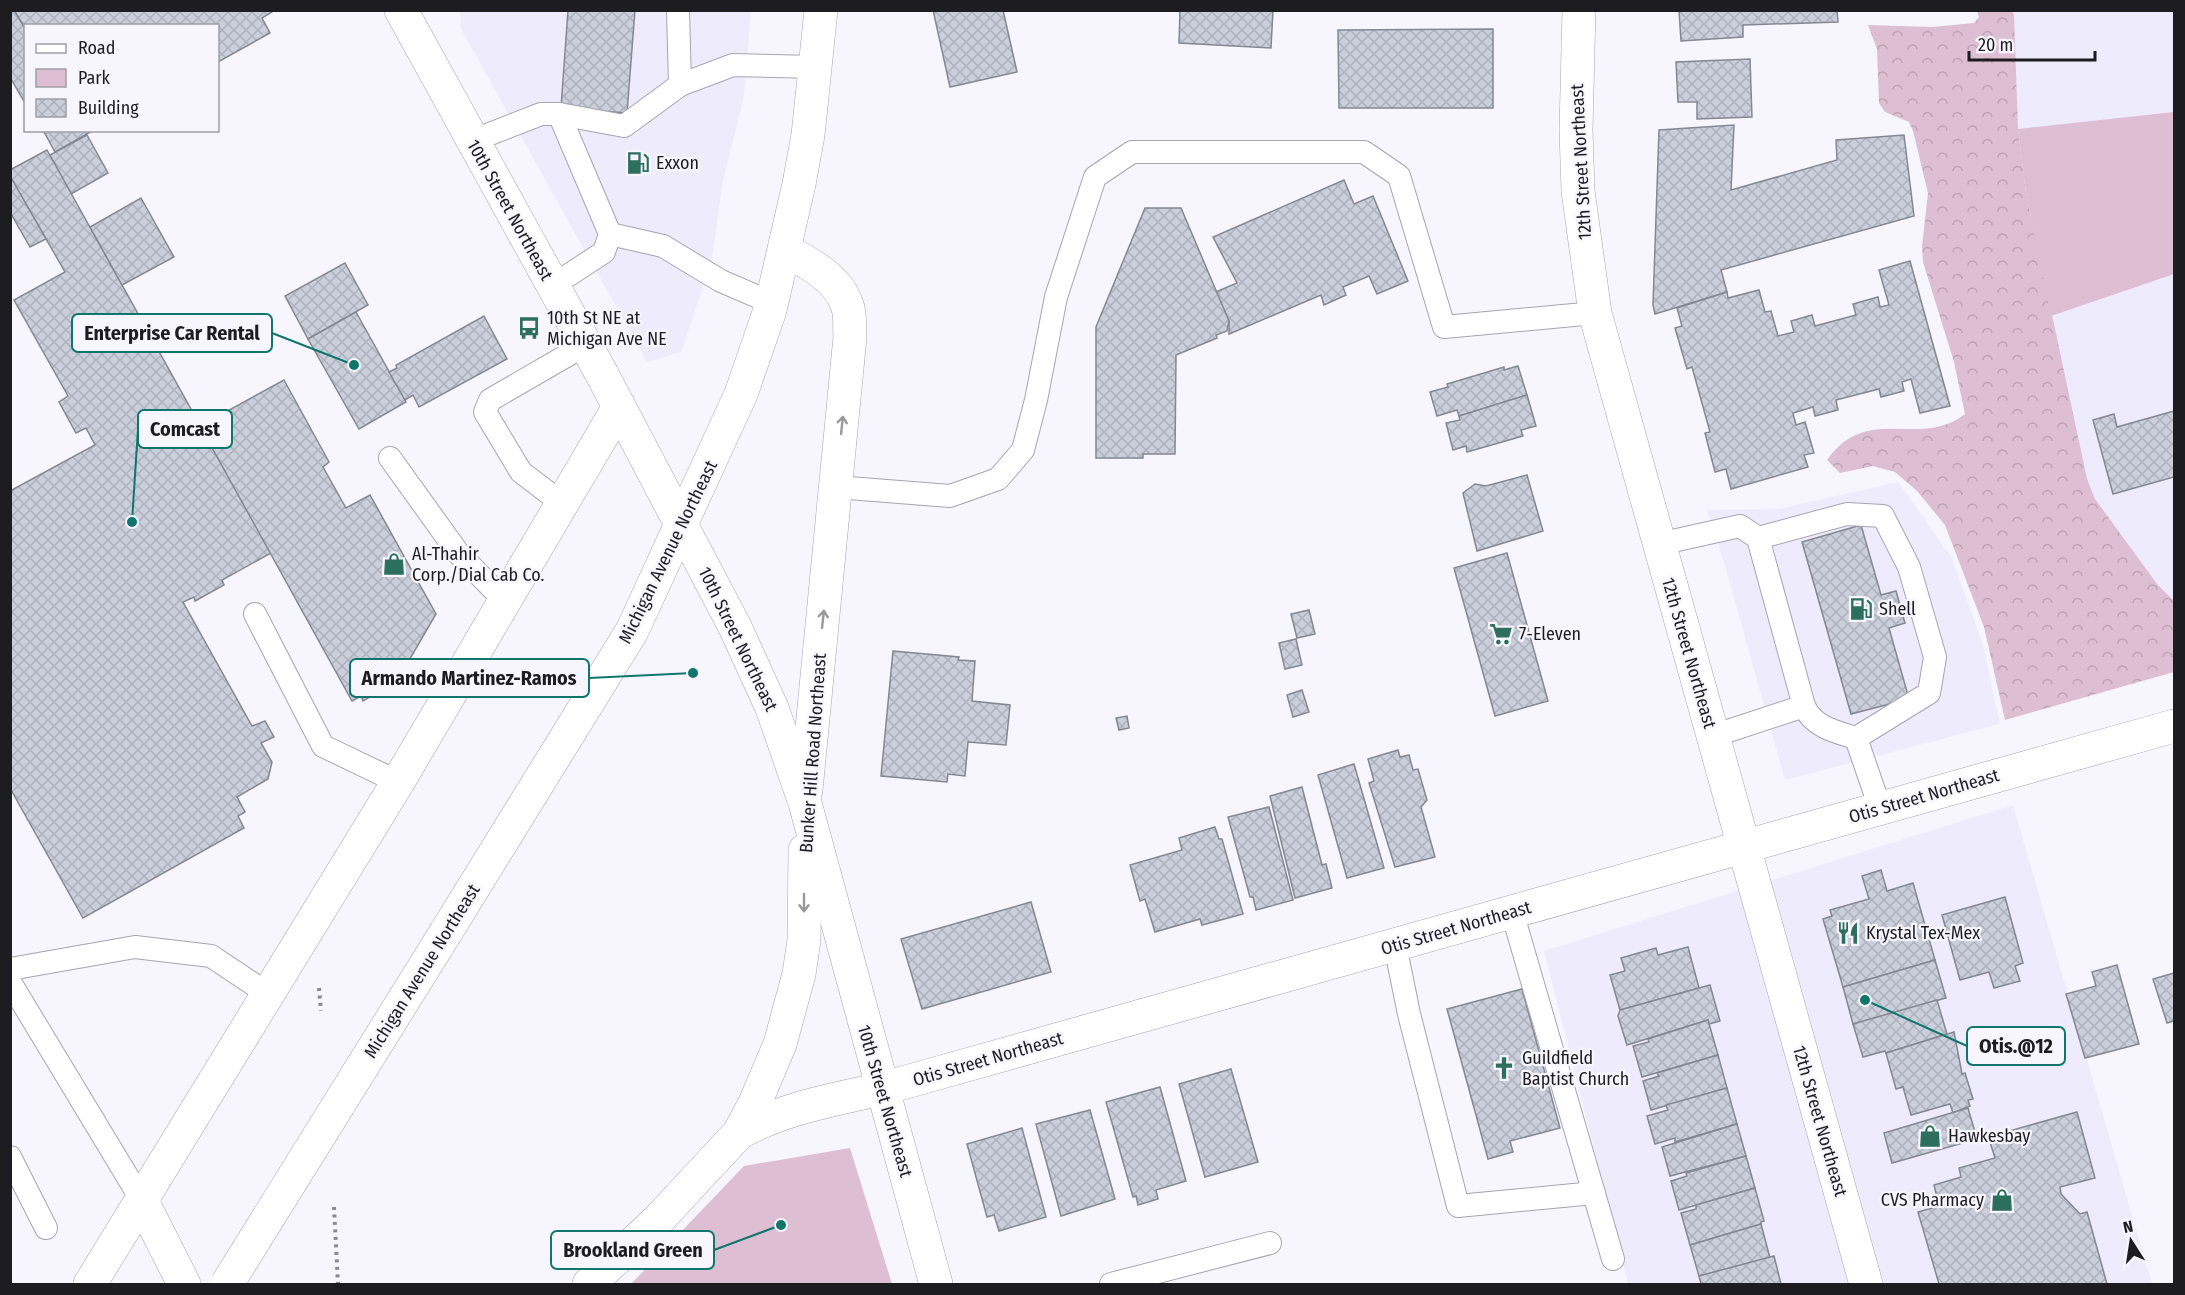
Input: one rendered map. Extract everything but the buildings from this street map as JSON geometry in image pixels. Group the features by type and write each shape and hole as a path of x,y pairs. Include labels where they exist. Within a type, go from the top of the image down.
{"street":[{"name":"10th Street Northeast","path":"401,10 619,407 763,687 784,739 805,803 881,1089 936,1284"},
{"name":"Michigan Avenue Northeast","path":"227,1284 632,631 682,526 741,394 772,303 785,251 808,135 821,10"},
{"name":"12th Street Northeast","path":"1579,10 1576,130 1578,191 1595,313 1866,1284"},
{"name":"Bunker Hill Road Northeast","path":"589,1284 657,1221 739,1132 755,1102 780,1044 799,974 804,940 805,803 850,337 847,304 831,281 809,263 785,251"},
{"path":"90,1284 398,782 619,407"},
{"name":"Otis Street Northeast","path":"739,1132 799,1107 881,1089 2175,726"},
{"path":"141,1199 184,1284"}],"lane":[{"path":"678,10 680,85"},
{"path":"472,141 541,114 559,114 624,126 680,85 733,65 815,67"},
{"path":"552,286 604,252 610,234 559,114"},
{"path":"836,487 950,496 998,479 1023,450 1036,400 1056,297 1095,177 1132,152 1364,152 1399,176 1444,327 1595,313"},
{"path":"610,234 663,246 721,281 772,303"},
{"path":"563,504 521,472 485,412 490,400 585,345"},
{"path":"390,458 459,554 506,602"},
{"path":"1659,544 1740,526 1758,538 1804,706 1809,716 1831,731 1856,738 1929,693 1935,657 1909,567 1883,516 1847,514 1758,538"},
{"path":"255,614 323,746 398,782"},
{"path":"1713,736 1804,706"},
{"path":"1856,738 1880,808"},
{"path":"1512,912 1612,1259"},
{"path":"1395,945 1409,1014 1458,1206 1594,1194"},
{"path":"10,969 135,947 211,956 268,994"},
{"path":"10,982 141,1199"},
{"path":"10,1157 46,1228"},
{"path":"1111,1284 1270,1243"}],"path":[{"path":"318,981 321,1011"},
{"path":"334,1206 338,1284"}],"shaded area":[{"path":"460,11 751,11 744,96 722,186 712,259 681,352 647,362 461,29"},
{"path":"1984,11 2174,11 2174,664 1938,232 1923,28 1985,23"},
{"path":"1898,482 1952,558 1983,645 2000,724 1785,780 1724,562 1707,510 1779,509"},
{"path":"2013,805 2152,1284 1628,1284 1544,951"}],"green space":[{"path":"1977,11 2012,11 2014,15 2018,129 2026,193 2087,479 2095,499 2157,584 2174,601 2174,672 2005,720 1984,627 1945,525 1917,491 1895,472 1873,466 1840,473 1827,460 1843,443 1859,433 1877,429 1930,428 1948,424 1965,414 1954,362 1923,262 1922,246 1928,193 1913,131 1909,122 1885,112 1879,103 1877,49 1868,25 1932,27 1974,23 1979,17"},
{"path":"2174,112 2174,274 2051,316 2026,193 2018,129"},
{"path":"850,1148 892,1284 631,1284 744,1166"}],"place":[{"name":"Exxon","path":"638,163"},
{"name":"10th St NE at Michigan Ave NE","path":"529,328"},
{"name":"Enterprise Car Rental","path":"354,365"},
{"name":"Comcast","path":"132,522"},
{"name":"Al-Thahir Corp./Dial Cab Co.","path":"394,564"},
{"name":"Shell","path":"1861,609"},
{"name":"7-Eleven","path":"1501,634"},
{"name":"Armando Martinez-Ramos","path":"693,673"},
{"name":"Krystal Tex-Mex","path":"1848,933"},
{"name":"Otis.@12","path":"1865,1000"},
{"name":"Guildfield Baptist Church","path":"1504,1068"},
{"name":"Hawkesbay","path":"1930,1136"},
{"name":"CVS Pharmacy","path":"2002,1200"},
{"name":"Brookland Green","path":"781,1225"}]}
